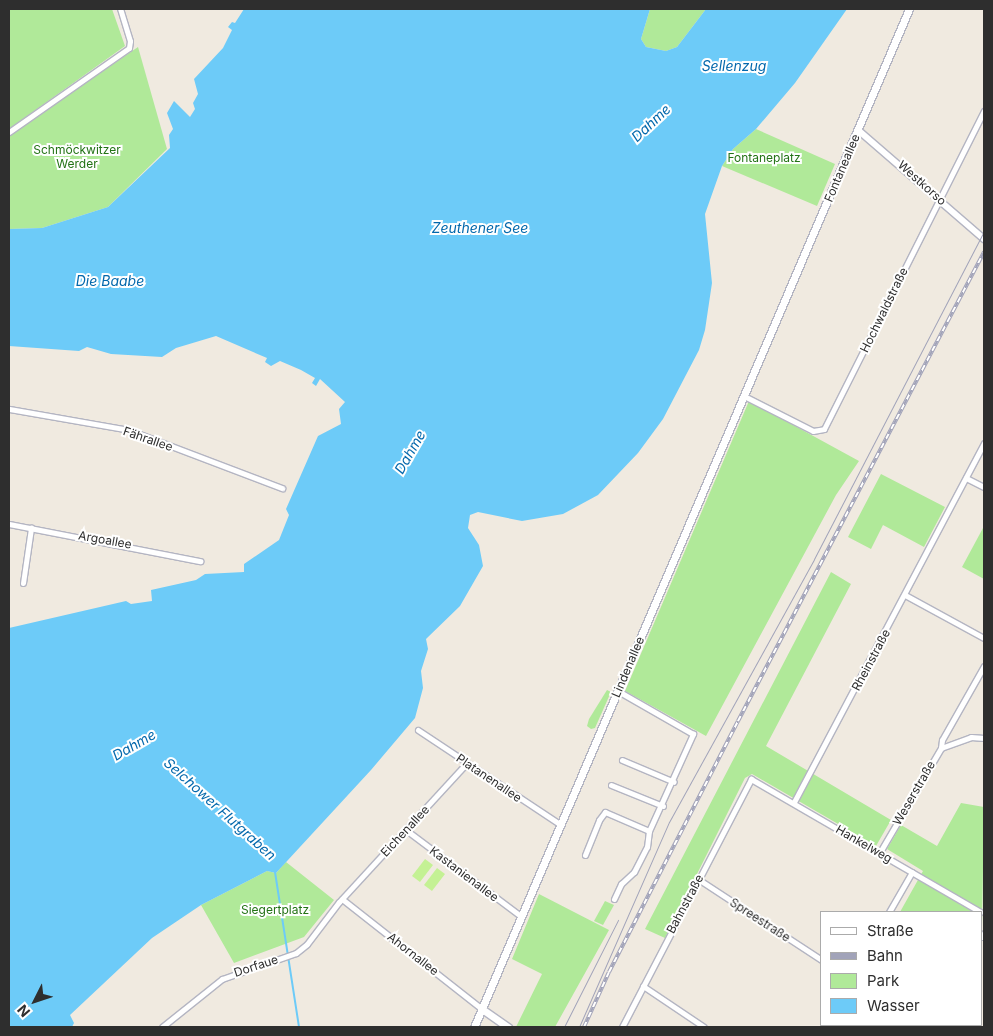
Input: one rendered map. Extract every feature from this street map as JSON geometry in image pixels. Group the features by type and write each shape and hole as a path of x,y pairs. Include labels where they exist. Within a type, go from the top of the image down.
{"main road":[{"name":"Fontaneallee","path":"774,326 909,9"},
{"name":"Lindenallee","path":"474,1027 774,326"},
{"path":"482,1009 508,1027"}],"street":[{"path":"9,132 130,46 120,9"},
{"name":"Hochwaldstraße","path":"744,396 812,431 824,429 984,111"},
{"name":"Westkorso","path":"858,130 939,198 984,239"},
{"name":"Fährallee","path":"9,410 129,430 282,488"},
{"name":"Rheinstraße","path":"794,802 984,443"},
{"path":"966,478 984,488"},
{"name":"Argoallee","path":"9,524 200,561"},
{"path":"23,582 31,528"},
{"path":"904,595 984,638"},
{"path":"941,748 942,740 984,666"},
{"path":"614,899 621,884 637,868 650,841 649,831 674,782 693,734 618,691"},
{"name":"Platanenallee","path":"418,730 561,825"},
{"name":"Weserstraße","path":"880,852 941,748 964,739 984,738"},
{"path":"622,760 674,782"},
{"name":"Eichenallee","path":"342,899 467,763"},
{"name":"Hankelweg","path":"748,780 751,779 794,802 979,911"},
{"name":"Bahnstraße","path":"622,1027 748,780"},
{"path":"611,785 663,806"},
{"path":"585,855 598,820 605,812 649,831"},
{"name":"Kastanienallee","path":"406,830 522,917"},
{"path":"890,911 912,872"},
{"name":"Spreestraße","path":"698,880 820,959"},
{"name":"Dorfaue","path":"162,1027 222,979 296,953 307,944 342,899"},
{"name":"Ahornallee","path":"342,899 482,1009"},
{"path":"643,986 704,1027"}],"green space":[{"name":"Schmöckwitzer Werder","path":"9,9 112,9 125,46 9,129"},
{"path":"650,9 706,9 677,47 666,51 646,47 641,39"},
{"name":"Schmöckwitzer Werder","path":"138,47 167,149 108,207 42,228 9,229 9,135"},
{"name":"Fontaneplatz","path":"756,129 835,164 817,206 722,166 733,149"},
{"path":"749,401 859,461 836,495 706,736 625,691"},
{"path":"881,474 945,507 924,547 883,525 871,549 848,537"},
{"path":"984,529 984,579 962,567"},
{"path":"831,572 851,584 766,746 891,820 876,846 752,774 745,778 665,938 645,929"},
{"path":"607,690 611,692 595,728 591,729 587,726 589,719"},
{"path":"961,803 984,807 982,911 901,911 923,871 887,849 901,825 937,846"},
{"path":"425,859 433,865 420,882 412,876"},
{"name":"Siegertplatz","path":"286,862 334,900 304,937 234,963 201,905 267,871 276,873"},
{"path":"437,868 445,874 432,891 424,885"},
{"path":"539,894 609,930 555,1027 516,1027 542,974 512,959"},
{"path":"605,901 614,905 603,925 594,921"}],"water":[{"name":"Zeuthener See","path":"244,9 650,9 641,39 646,47 666,51 677,47 706,9 847,9 795,83 756,129 733,149 722,166 705,214 712,283 705,330 699,350 663,419 638,453 598,495 563,514 522,521 478,512 470,515 468,528 479,545 483,566 460,606 426,639 428,649 421,671 423,688 415,718 371,770 276,873 267,871 201,905 152,938 70,1015 74,1023 72,1027 9,1027 9,628 126,601 131,604 152,601 151,590 196,580 205,574 244,572 244,564 279,540 289,515 286,509 318,436 341,424 339,409 345,402 320,379 316,386 312,383 315,378 301,370 280,361 271,366 265,362 267,358 216,336 176,348 162,357 111,354 87,347 79,351 9,346 9,229 42,228 108,207 170,148 169,135 173,129 167,113 174,101 190,117 195,109 193,103 198,94 194,79 223,48 232,30 228,27 232,22 235,23"}],"waterway":[{"name":"Selchower Flutgraben","path":"275,872 299,1027"}],"tram line":[{"path":"579,1027 669,822 814,559 984,231"},
{"path":"564,1027 618,920"}],"railway":[{"path":"584,1027 609,972 738,721 984,252"}],"water label":[{"name":"Sellenzug","path":"734,66"},
{"name":"Dahme","path":"651,123"},
{"name":"Die Baabe","path":"110,281"},
{"name":"Dahme","path":"410,452"},
{"name":"Dahme","path":"134,745"}]}
